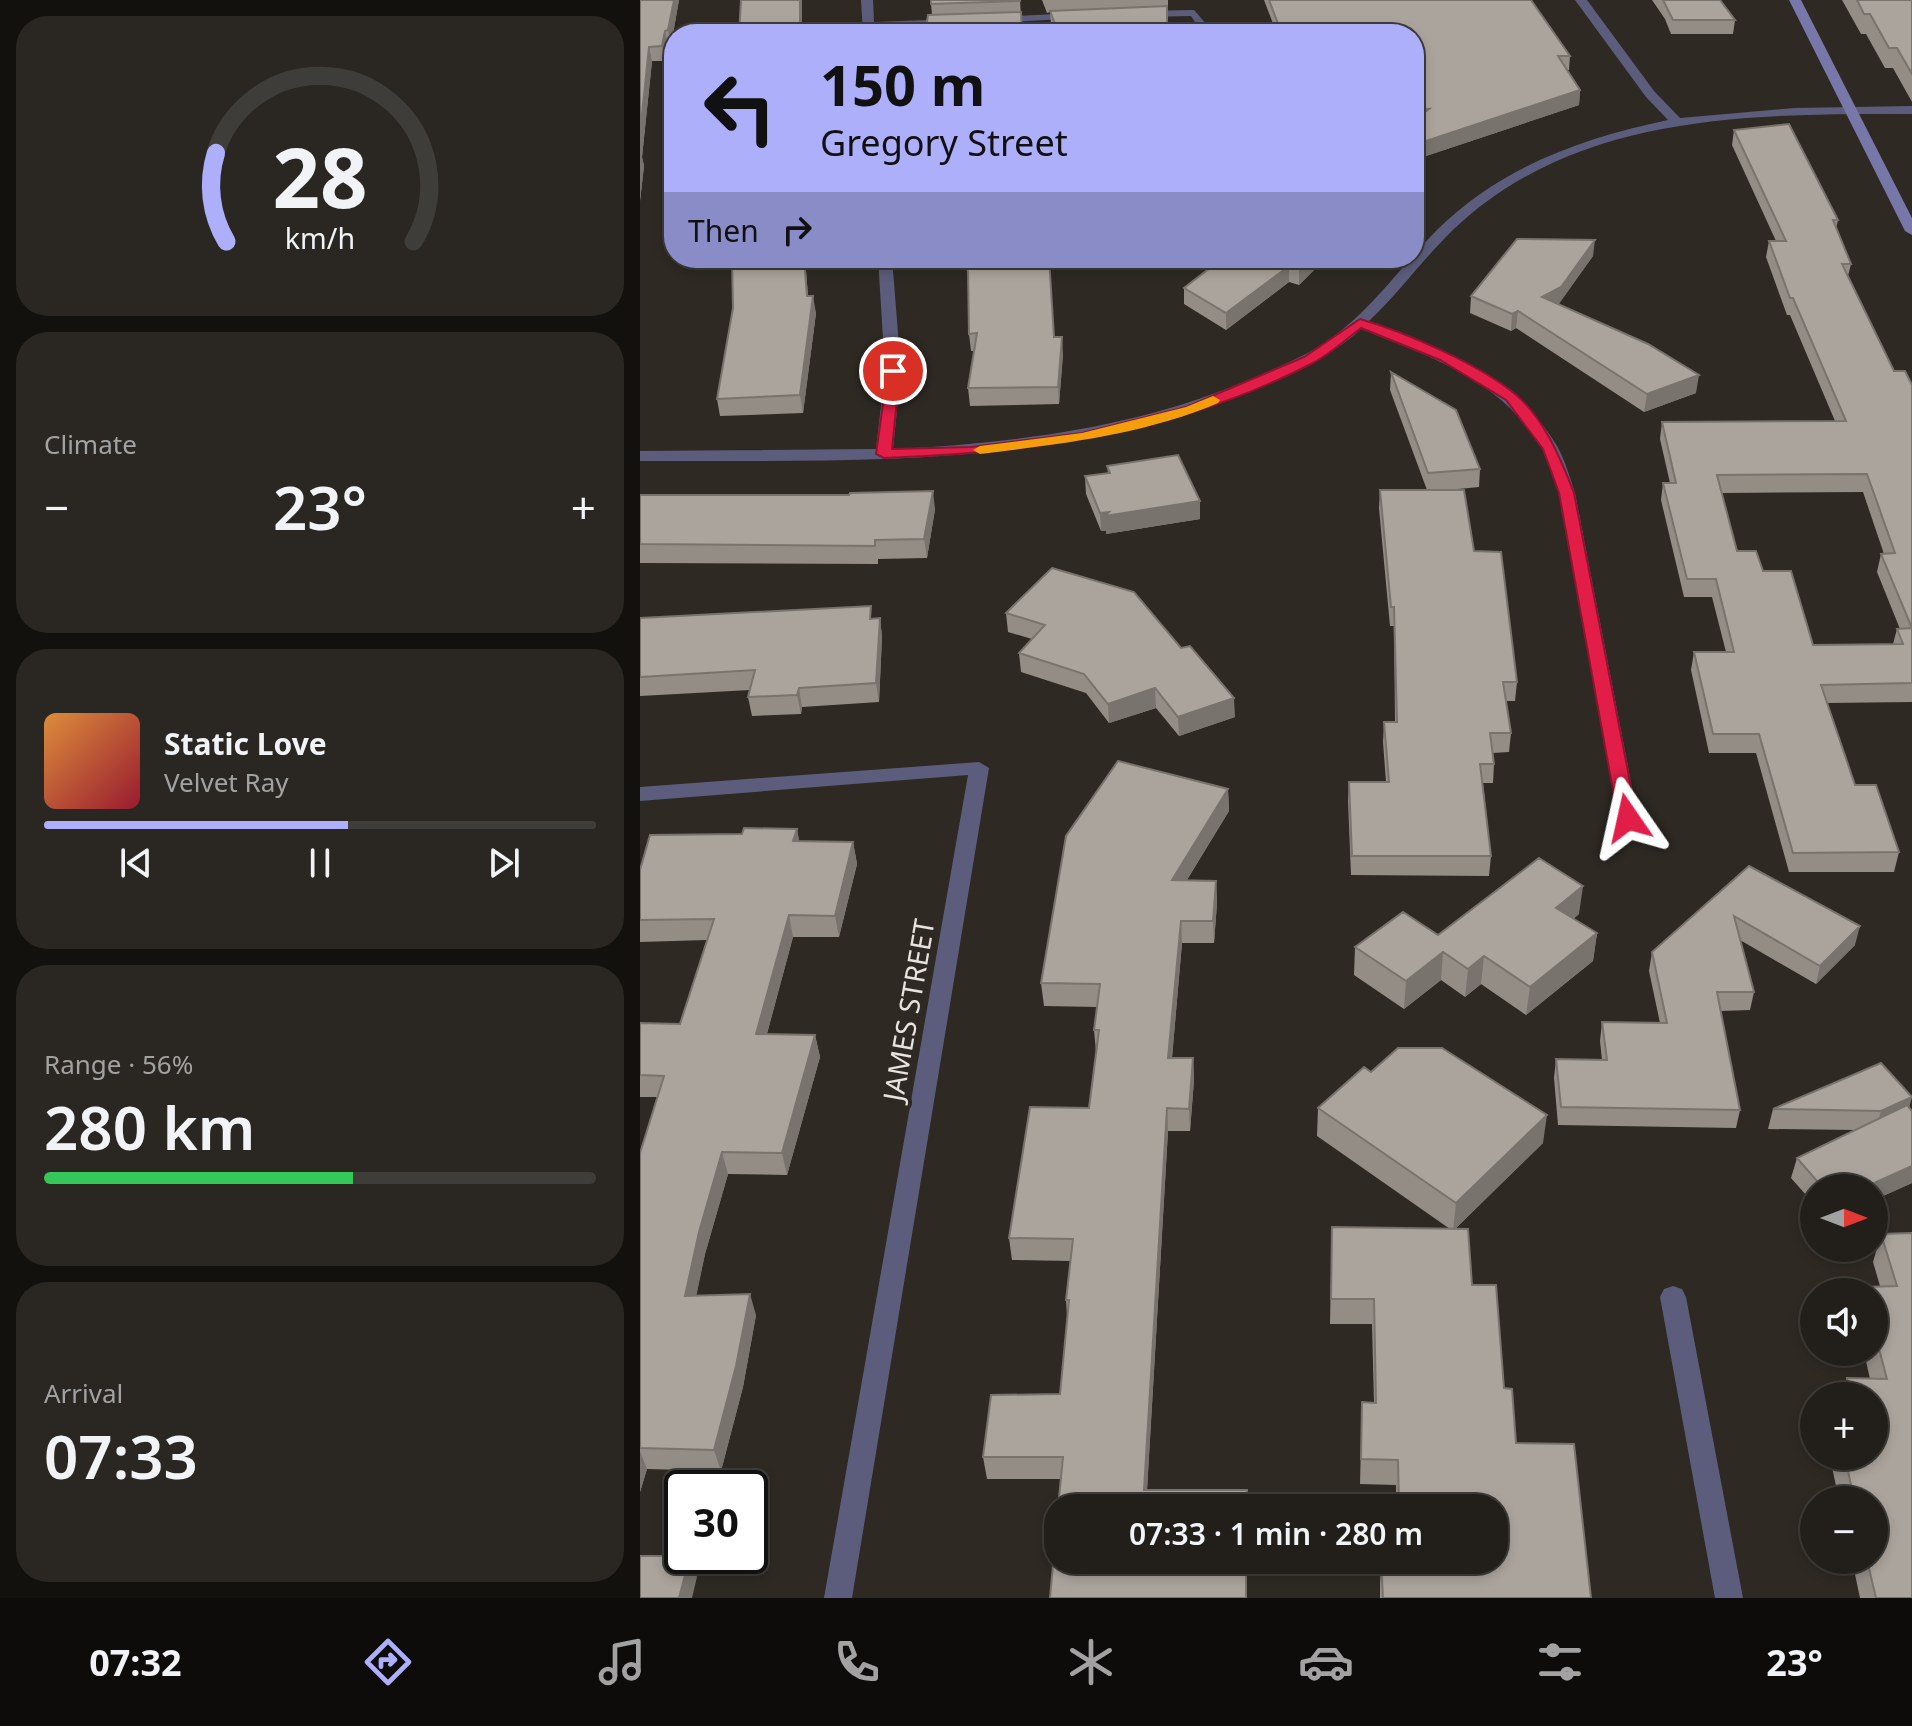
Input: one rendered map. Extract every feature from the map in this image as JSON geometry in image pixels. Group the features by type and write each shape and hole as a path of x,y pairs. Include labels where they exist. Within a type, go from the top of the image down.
{"street":[{"path":"867,0 869,24"},
{"path":"1581,0 1650,94 1677,122"},
{"path":"1795,0 1912,231"},
{"path":"1134,14 1194,13 1202,24"},
{"path":"978,21 1087,16"},
{"path":"940,24 963,22"},
{"path":"1424,251 1493,189 1531,165 1573,147 1644,127 1747,113 1912,110"},
{"path":"1424,240 1432,242"},
{"path":"884,454 893,371 886,268"},
{"path":"640,456 971,451 1082,437 1191,410 1308,360 1360,323 1409,268"},
{"path":"1360,323 1445,357 1511,397 1550,448 1567,493 1628,818"},
{"name":"JAMES STREET","path":"640,794 979,768 838,1598"},
{"path":"1673,1297 1729,1598"}],"building":[{"path":"640,0 674,0 669,24 664,24 662,46 649,47 640,133"},
{"path":"741,0 800,0 800,24 740,24"},
{"path":"931,0 1020,0 1020,1 931,4"},
{"path":"1269,0 1531,0 1570,56 1558,56 1580,90 1424,142 1424,113 1429,109 1424,109 1424,24 1278,24"},
{"path":"1663,0 1720,0 1735,20 1673,20"},
{"path":"1857,0 1912,0 1912,74 1897,48 1889,48 1870,14 1864,14"},
{"path":"1167,6 1167,24 1055,24 1050,11"},
{"path":"1021,12 1022,24 927,24 928,15"},
{"path":"1789,124 1838,220 1833,220 1851,264 1842,264 1894,371 1905,371 1912,385 1912,628 1912,683 1821,685 1855,785 1876,785 1899,852 1793,853 1759,734 1713,734 1694,652 1734,652 1716,579 1687,579 1663,483 1676,483 1662,422 1846,421 1793,298 1790,298 1769,241 1786,241 1734,130","holes":["1867,474 1895,553 1881,554 1912,628 1897,629 1903,644 1813,645 1791,571 1763,571 1756,551 1737,551 1717,475"]},
{"path":"1517,239 1595,240 1561,287 1542,297 1648,344 1699,375 1647,394 1518,311 1512,314 1471,296"},
{"path":"732,268 805,268 807,296 813,296 800,395 717,399 733,308"},
{"path":"967,268 1050,268 1054,337 1062,337 1058,387 968,388 977,333 969,334"},
{"path":"1210,268 1286,268 1226,313 1184,288"},
{"path":"1391,372 1456,410 1480,469 1428,473"},
{"path":"1178,455 1200,501 1105,516 1109,512 1100,513 1085,476 1110,473 1107,466"},
{"path":"1380,490 1464,490 1474,551 1501,552 1517,682 1503,682 1511,733 1490,733 1494,764 1480,764 1491,856 1352,856 1349,782 1389,782 1384,722 1397,722 1394,607 1391,607"},
{"path":"933,491 924,539 875,540 875,546 640,544 640,495 849,495"},
{"path":"1052,568 1134,592 1181,648 1190,646 1234,698 1178,717 1155,688 1108,704 1084,674 1019,653 1045,625 1006,613"},
{"path":"871,606 870,619 880,618 876,683 799,688 797,695 748,697 755,670 640,677 640,618"},
{"path":"1118,761 1228,789 1172,880 1216,881 1213,921 1181,921 1168,1058 1193,1058 1189,1109 1167,1108 1144,1490 1247,1490 1247,1494 1059,1494 1063,1457 983,1457 991,1395 1060,1394 1073,1239 1009,1238 1030,1107 1089,1108 1099,1030 1094,1030 1100,984 1041,983 1066,836"},
{"path":"744,828 797,829 793,841 853,842 835,916 789,915 756,1034 815,1035 782,1153 722,1152 699,1232 685,1296 750,1294 736,1366 714,1450 640,1448 640,1153 664,1076 640,1075 640,1023 680,1024 714,919 640,920 640,870 650,835 742,834"},
{"path":"1539,858 1583,886 1556,908 1597,933 1530,987 1484,956 1468,969 1443,952 1406,981 1355,947 1403,912 1438,935"},
{"path":"1749,866 1860,926 1820,966 1734,916 1754,992 1717,992 1740,1110 1561,1107 1556,1059 1607,1060 1602,1022 1667,1023 1652,952"},
{"path":"1398,1048 1442,1048 1547,1115 1456,1203 1318,1108 1364,1067 1371,1072"},
{"path":"1881,1063 1912,1097 1881,1111 1773,1109"},
{"path":"1907,1105 1912,1111 1912,1166 1888,1177 1888,1174 1811,1174 1797,1158"},
{"path":"1332,1227 1468,1229 1472,1285 1496,1285 1504,1388 1512,1389 1516,1443 1574,1444 1591,1598 1383,1598 1382,1574 1508,1574 1508,1494 1399,1494 1398,1460 1361,1459 1362,1402 1376,1403 1374,1299 1331,1299"},
{"path":"1912,1233 1912,1598 1876,1598 1870,1574 1888,1574 1888,1486 1851,1486 1848,1470 1888,1470 1888,1382 1848,1382 1847,1378 1887,1379 1884,1366 1888,1366 1888,1286 1897,1286 1888,1257 1888,1234"},
{"path":"640,1556 664,1556 664,1574 685,1574 679,1598 640,1598"},
{"path":"1052,1574 1246,1574 1246,1598 1050,1598"}],"slow traffic":[{"path":"980,450 1082,437 1191,410 1213,400"}],"route":[{"path":"893,371 884,454 971,451 1082,437 1191,410 1308,360 1360,323 1445,357 1511,397 1550,448 1567,493 1628,818"}]}
